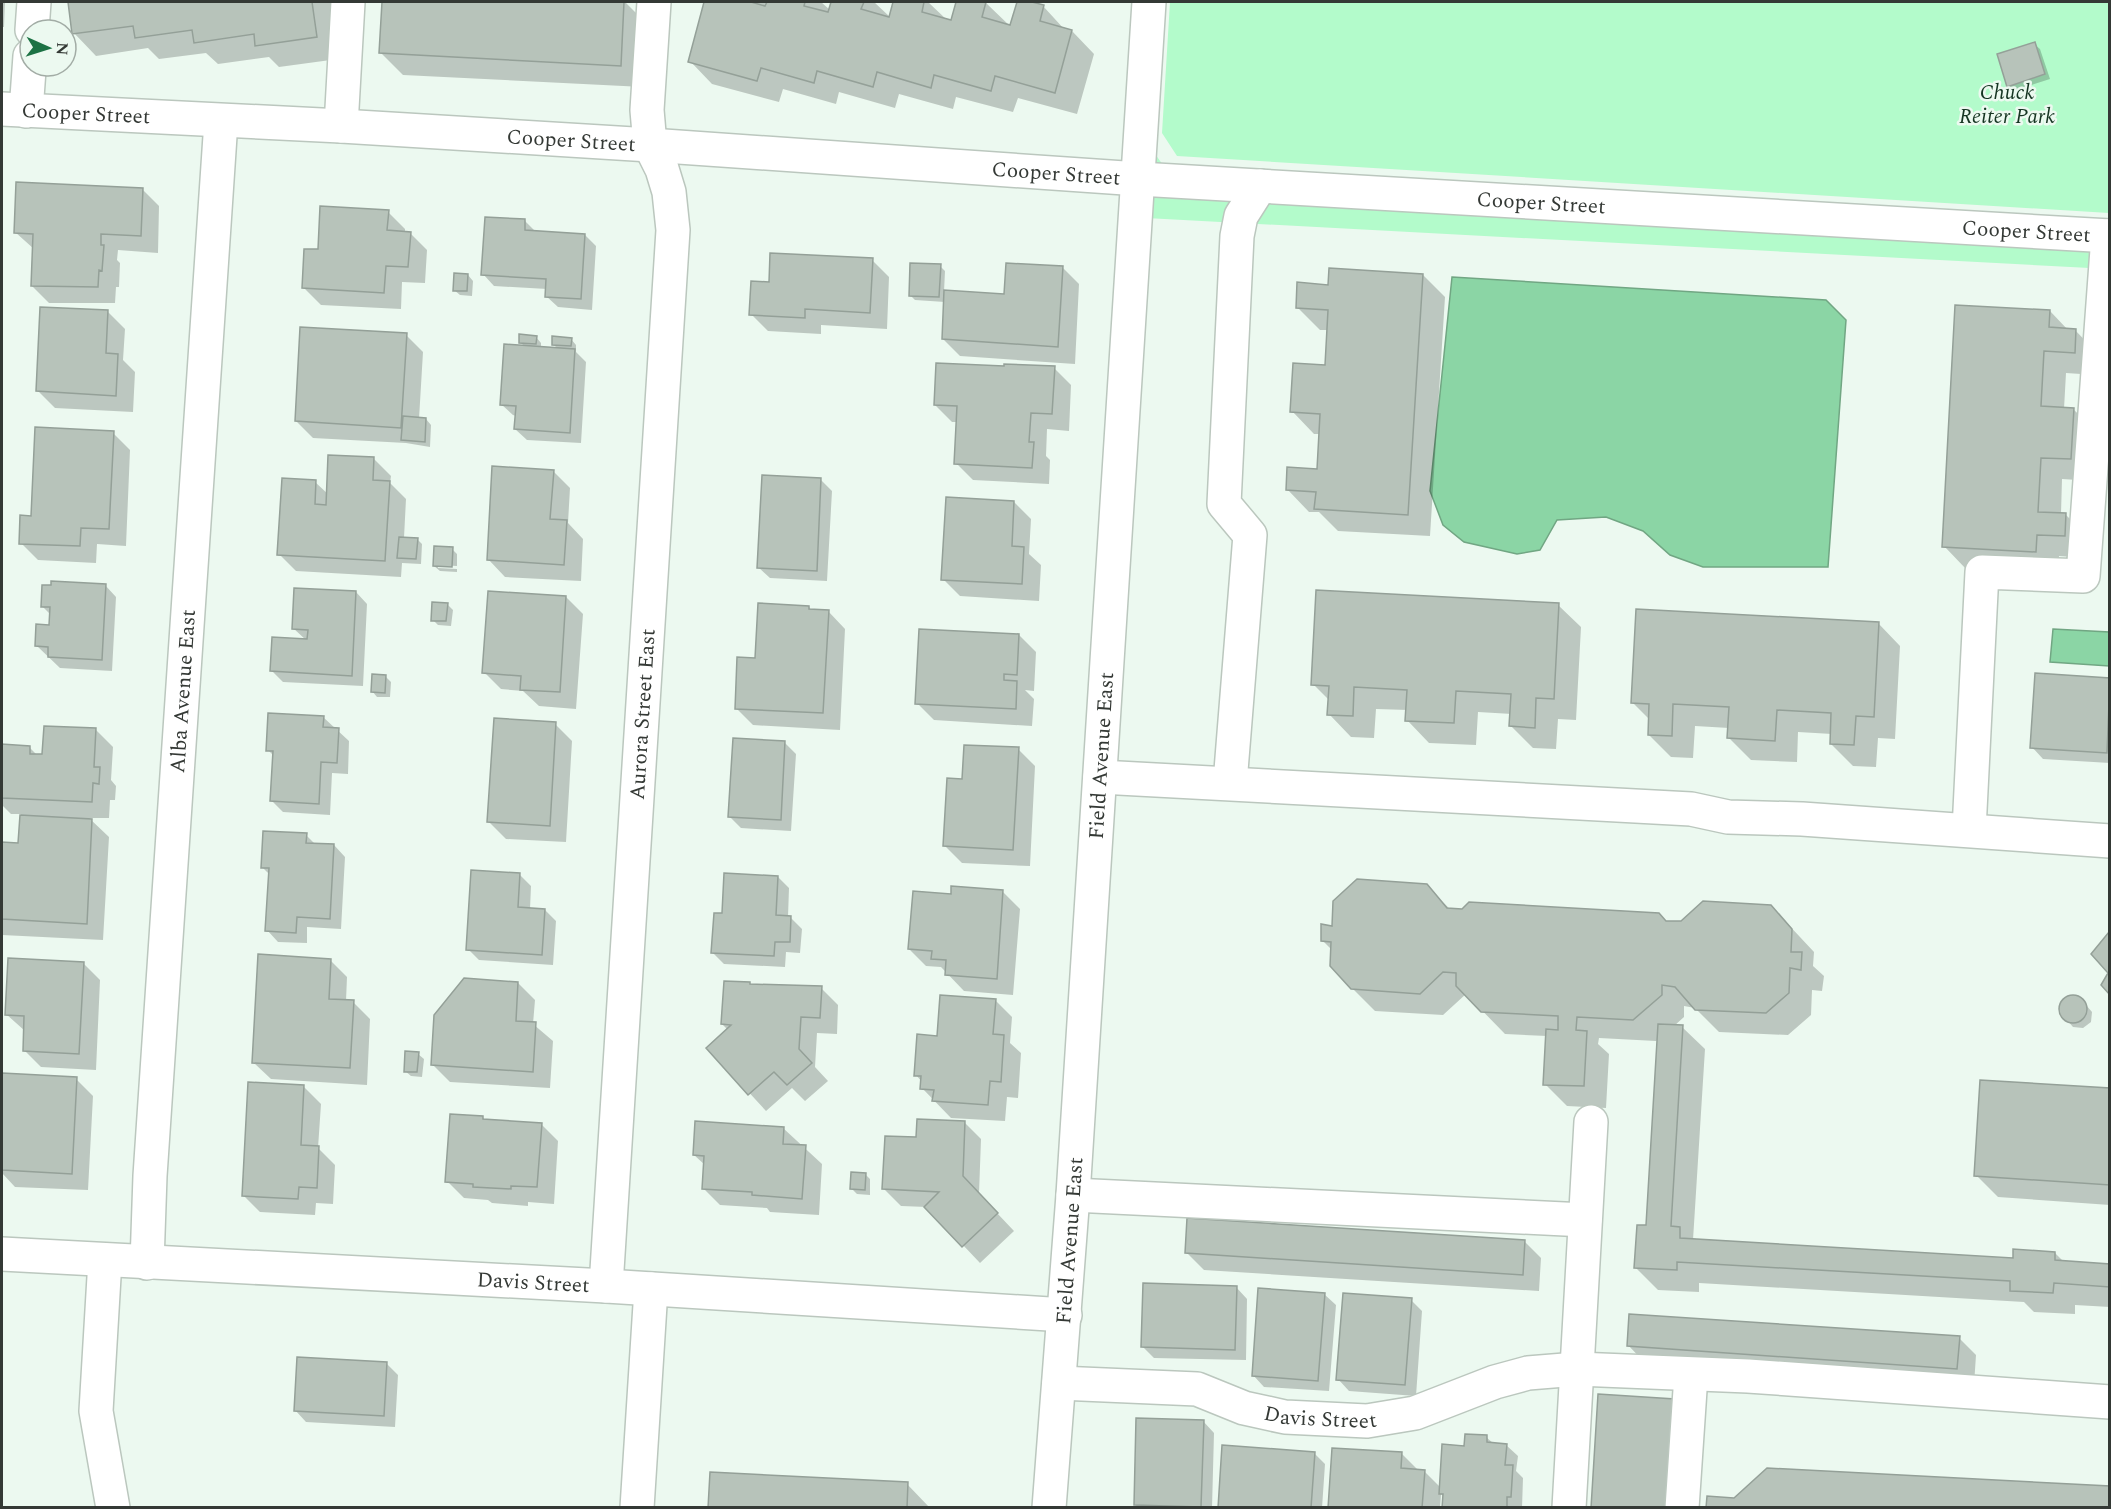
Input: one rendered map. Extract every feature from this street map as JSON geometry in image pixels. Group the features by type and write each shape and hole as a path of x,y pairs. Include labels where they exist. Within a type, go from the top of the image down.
{"street":[{"path":"33,18 34,2"},
{"path":"341,126 348,2"},
{"path":"650,145 647,110 654,2"},
{"name":"Field Avenue East","path":"1050,1508 1073,1195 1149,2"},
{"path":"14,110 23,78"},
{"name":"Cooper Street","path":"14,110 341,126 1139,179 2109,236"},
{"name":"Alba Avenue East","path":"147,1263 151,1165 221,121"},
{"name":"Aurora Street East","path":"606,1287 673,230 669,192 662,169 650,145"},
{"path":"1230,783 1250,535 1224,504 1237,236 1241,216 1260,186"},
{"path":"1969,830 1982,572 2083,576 2109,236"},
{"path":"1100,777 1691,809 1728,817 1969,830 2109,841"},
{"path":"1569,1508 1591,1122"},
{"path":"1073,1195 1585,1220"},
{"name":"Davis Street","path":"2,1254 651,1289 1065,1315"},
{"path":"105,1260 96,1411 112,1508"},
{"path":"637,1508 651,1289"},
{"name":"Davis Street","path":"1059,1383 1197,1389 1244,1408 1285,1417 1367,1421 1415,1413 1495,1382 1528,1373 1577,1369 1748,1376 2109,1402"},
{"path":"1682,1508 1691,1375"}],"green space":[{"name":"Chuck Reiter Park","path":"1170,2 2109,2 2109,213 1177,156 1162,133"},
{"path":"1146,141 1165,168 2109,229 2109,269 1127,217"}],"shaded area":[{"path":"1452,277 1826,300 1846,320 1828,567 1703,567 1670,555 1643,531 1606,517 1557,520 1540,550 1517,554 1464,542 1443,525 1430,491"},
{"path":"2053,629 2109,632 2109,666 2050,662"}],"building":[{"path":"68,2 312,2 317,37 255,46 254,34 194,43 192,30 135,38 133,26 78,33 78,18 70,18"},
{"path":"382,2 624,2 621,66 379,53"},
{"path":"704,2 751,2 765,6 767,2 805,2 804,6 828,12 831,2 864,2 861,9 889,17 893,2 924,2 922,12 951,20 956,2 986,2 982,17 1010,25 1017,2 1032,2 1044,5 1040,21 1072,30 1055,93 995,76 991,91 934,75 931,88 877,72 873,87 817,71 814,83 761,68 757,81 688,62"},
{"path":"2035,42 2045,74 2007,87 1997,54"},
{"path":"16,182 143,188 141,236 101,234 101,245 104,245 98,287 31,286 33,234 14,233"},
{"path":"320,206 389,210 387,230 411,232 408,267 386,266 384,293 302,288 304,249 318,249"},
{"path":"485,217 525,219 525,230 585,234 581,299 545,297 546,279 481,275"},
{"path":"770,253 873,258 870,313 805,309 805,318 749,315 751,281 769,282"},
{"path":"910,263 941,264 939,297 909,296"},
{"path":"1006,263 1063,266 1058,347 942,339 944,290 1004,294"},
{"path":"1329,268 1423,274 1408,515 1314,509 1316,492 1286,490 1287,467 1317,469 1320,414 1290,412 1293,363 1325,365 1328,310 1296,308 1297,282 1328,285"},
{"path":"454,273 468,274 467,291 453,291"},
{"path":"1955,305 2050,310 2049,327 2076,329 2075,353 2044,351 2041,406 2074,408 2071,459 2041,458 2038,512 2066,513 2065,536 2037,535 2036,552 1942,547"},
{"path":"40,307 108,310 106,353 118,354 116,396 36,391"},
{"path":"300,327 407,333 401,428 295,421"},
{"path":"519,334 537,336 536,344 519,343"},
{"path":"552,336 572,338 571,346 552,345"},
{"path":"504,344 575,349 570,433 514,429 516,406 500,405"},
{"path":"936,363 1055,366 1052,414 1031,413 1029,442 1034,442 1032,468 954,464 957,406 934,405"},
{"path":"403,416 426,418 425,442 401,440"},
{"path":"35,427 114,431 109,529 81,528 80,546 19,544 20,515 31,516"},
{"path":"328,455 374,457 373,480 390,481 385,561 277,555 282,478 316,480 315,504 326,505"},
{"path":"492,466 554,470 550,519 567,520 564,565 487,560"},
{"path":"762,475 821,478 817,571 757,568"},
{"path":"946,497 1014,501 1012,546 1024,547 1022,584 941,580"},
{"path":"399,537 418,538 416,559 397,558"},
{"path":"434,546 453,547 452,567 433,566"},
{"path":"51,581 106,584 102,660 48,657 48,647 35,646 36,624 49,625 50,607 41,607 42,585 51,585"},
{"path":"294,588 356,591 352,676 270,671 272,637 307,639 308,630 292,629"},
{"path":"1316,590 1559,603 1554,699 1536,698 1535,728 1509,726 1511,694 1456,691 1454,723 1405,721 1407,690 1354,687 1353,716 1327,715 1329,686 1311,685"},
{"path":"488,591 566,596 560,692 520,690 521,676 482,673"},
{"path":"432,602 448,603 446,621 431,621"},
{"path":"758,603 809,606 809,609 829,610 823,713 735,709 737,657 755,658"},
{"path":"1636,609 1879,622 1874,717 1856,716 1854,745 1830,744 1831,713 1777,710 1775,741 1727,738 1729,707 1673,704 1672,736 1648,735 1649,704 1631,703"},
{"path":"919,629 1019,634 1017,675 1004,674 1004,680 1017,681 1016,709 915,704"},
{"path":"2035,673 2110,678 2107,753 2030,748"},
{"path":"372,674 386,675 385,693 371,692"},
{"path":"268,713 324,716 323,727 339,728 337,763 321,762 319,804 270,801 273,751 266,751"},
{"path":"494,718 556,722 550,826 487,822"},
{"path":"44,726 96,728 94,767 100,767 99,784 93,783 92,802 2,798 2,744 30,746 30,754 42,754"},
{"path":"733,738 785,741 781,820 728,817"},
{"path":"964,745 1019,747 1013,850 943,846 947,778 962,779"},
{"path":"20,815 92,819 87,924 2,919 2,842 18,843"},
{"path":"263,831 307,833 306,843 334,844 330,919 297,917 296,933 265,931 269,868 261,868"},
{"path":"471,870 520,873 518,907 545,909 542,955 466,950"},
{"path":"724,873 778,876 776,915 791,916 790,942 775,942 774,956 711,953 714,913 722,913"},
{"path":"1357,879 1427,884 1447,908 1462,909 1469,902 1659,913 1666,921 1681,921 1703,901 1771,905 1792,929 1791,952 1802,952 1801,970 1790,968 1789,993 1766,1013 1695,1010 1675,987 1662,985 1662,995 1633,1020 1577,1017 1576,1030 1587,1031 1584,1086 1543,1085 1546,1029 1558,1030 1558,1016 1481,1012 1456,986 1456,973 1443,972 1420,994 1351,989 1330,966 1331,942 1321,941 1321,924 1332,926 1333,901"},
{"path":"951,886 1003,890 997,979 945,975 946,960 931,959 932,951 908,949 913,891 951,894"},
{"path":"2109,932 2110,995 2101,985 2108,973 2091,954"},
{"path":"258,954 331,959 329,999 354,1000 350,1068 252,1063"},
{"path":"8,958 84,962 79,1054 23,1051 24,1016 5,1015"},
{"path":"464,978 518,982 516,1021 536,1022 533,1072 431,1065 434,1015"},
{"path":"724,981 822,986 820,1018 801,1017 799,1049 812,1063 787,1085 774,1072 748,1095 706,1048 731,1025 721,1024"},
{"path":"940,995 996,999 993,1034 1004,1035 1001,1082 990,1081 988,1105 932,1101 934,1090 920,1089 921,1076 914,1076 917,1034 937,1036"},
{"path":"2073,995 2083,999 2087,1009 2083,1019 2073,1023 2063,1019 2059,1009 2063,999"},
{"path":"1658,1024 1683,1025 1671,1226 1680,1227 1680,1238 2013,1258 2013,1249 2055,1252 2055,1260 2110,1264 2110,1287 2054,1283 2053,1293 2010,1291 2010,1281 1677,1262 1677,1270 1634,1268 1637,1225 1646,1225"},
{"path":"405,1051 419,1052 417,1072 404,1072"},
{"path":"2,1073 77,1077 72,1174 2,1170"},
{"path":"1980,1080 2110,1088 2110,1185 1974,1176"},
{"path":"248,1082 304,1085 301,1145 319,1146 317,1188 299,1187 298,1199 242,1196"},
{"path":"450,1114 542,1123 537,1187 511,1186 511,1189 473,1187 473,1184 445,1182"},
{"path":"917,1119 965,1121 963,1176 998,1213 962,1247 924,1207 939,1192 882,1189 885,1136 916,1137"},
{"path":"695,1121 784,1127 783,1144 806,1145 802,1199 752,1195 752,1192 702,1189 704,1156 693,1155"},
{"path":"851,1172 866,1173 865,1190 850,1189"},
{"path":"1187,1218 1525,1240 1523,1275 1185,1253"},
{"path":"1143,1283 1237,1286 1235,1350 1141,1347"},
{"path":"1258,1288 1325,1293 1318,1381 1252,1376"},
{"path":"1343,1293 1412,1298 1405,1385 1336,1380"},
{"path":"1629,1314 1960,1336 1957,1369 1627,1346"},
{"path":"297,1357 387,1362 384,1416 294,1411"},
{"path":"1598,1394 1675,1399 1668,1508 1591,1508"},
{"path":"1136,1418 1204,1420 1201,1507 1134,1505"},
{"path":"1465,1434 1487,1435 1487,1442 1507,1444 1505,1465 1513,1465 1511,1497 1507,1497 1507,1508 1442,1508 1443,1494 1439,1494 1442,1444 1464,1446"},
{"path":"1222,1445 1315,1452 1311,1508 1218,1508"},
{"path":"1332,1448 1402,1452 1401,1468 1425,1470 1422,1508 1328,1508"},
{"path":"1767,1468 2110,1486 2110,1508 1706,1508 1707,1496 1734,1498"},
{"path":"710,1472 908,1482 907,1508 708,1508"}]}
